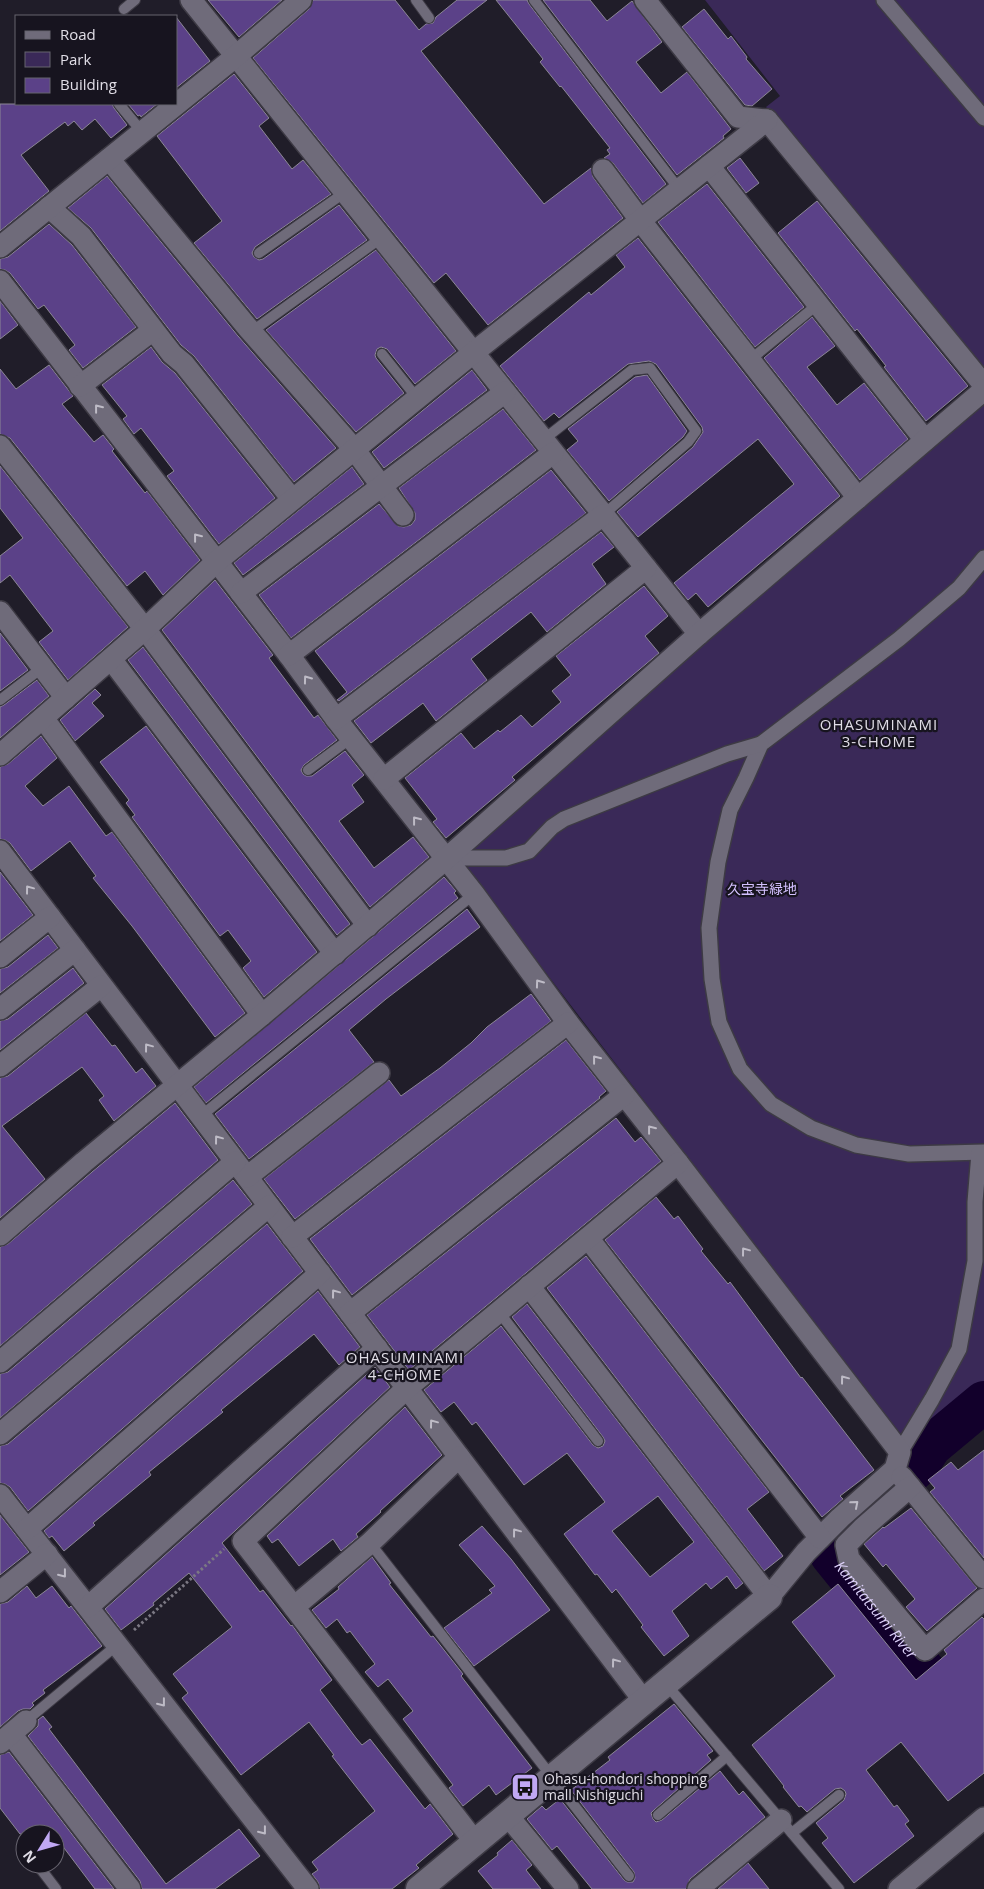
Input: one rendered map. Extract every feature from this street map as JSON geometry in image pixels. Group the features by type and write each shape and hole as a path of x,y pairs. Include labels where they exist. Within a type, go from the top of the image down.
{"street":[{"path":"178,103 301,0"},
{"path":"645,0 738,117 767,120 984,385"},
{"path":"884,0 984,118"},
{"path":"198,3 235,57 699,634"},
{"path":"0,247 175,105"},
{"path":"0,755 145,629 216,562 292,499 473,352 767,120"},
{"path":"109,158 252,332 354,449 403,515"},
{"path":"709,166 926,440"},
{"path":"603,170 858,498"},
{"path":"50,207 81,236 172,354 184,364 292,499"},
{"path":"0,281 289,655 336,719 447,858 568,1023 678,1163 898,1461 910,1488 984,1578"},
{"path":"80,386 153,330"},
{"path":"0,1235 368,926 699,634 984,390"},
{"path":"241,593 505,392"},
{"path":"0,446 145,629 368,926"},
{"path":"289,655 548,447"},
{"path":"336,719 603,515"},
{"path":"447,858 506,858 529,851 552,827 564,819 727,754 761,744 899,639 959,588 984,558"},
{"path":"384,779 646,568"},
{"path":"0,612 66,698"},
{"path":"111,659 335,954"},
{"path":"43,718 262,1015"},
{"path":"419,1889 769,1597 820,1538 898,1461 959,1350 975,1262 975,1202 982,1153 909,1154 856,1145 812,1128 771,1104 740,1068 719,1022 712,979 709,928 718,862 730,810 761,744"},
{"path":"1,856 50,917 644,1701"},
{"path":"0,957 50,917"},
{"path":"0,1009 75,950"},
{"path":"0,1066 102,986"},
{"path":"292,1237 568,1023"},
{"path":"0,1362 241,1170 380,1072"},
{"path":"350,1313 624,1094"},
{"path":"475,1842 243,1541 407,1388 678,1163"},
{"path":"0,1434 269,1206"},
{"path":"588,1238 820,1538"},
{"path":"26,1529 320,1273"},
{"path":"529,1286 769,1597"},
{"path":"88,1607 377,1348"},
{"path":"294,1607 370,1543 459,1457"},
{"path":"910,1488 846,1545 849,1559 924,1650 984,1599"},
{"path":"0,1495 308,1889"},
{"path":"0,1592 47,1554"},
{"path":"12,1733 130,1889"},
{"path":"508,1816 568,1889"},
{"path":"899,1889 984,1818"},
{"path":"698,1889 786,1827"}],"lane":[{"path":"124,9 135,0"},
{"path":"416,0 430,18"},
{"path":"534,0 679,189"},
{"path":"120,105 142,132"},
{"path":"259,253 344,193"},
{"path":"252,332 380,238"},
{"path":"750,360 818,304"},
{"path":"382,354 417,398"},
{"path":"548,447 632,370 650,368 696,431 688,442 603,515"},
{"path":"0,700 42,667"},
{"path":"308,770 351,738"},
{"path":"201,1116 474,894"},
{"path":"499,1312 598,1441"},
{"path":"370,1543 554,1777 629,1876"},
{"path":"12,1733 117,1645"},
{"path":"666,1684 839,1889"},
{"path":"658,1815 727,1756"},
{"path":"786,1827 839,1795"},
{"path":"45,1874 56,1889"}],"path":[{"path":"117,1645 222,1550 243,1541"}],"green space":[{"path":"705,0 984,0 984,373 766,107 780,96"},
{"name":"久宝寺緑地","path":"984,402 984,1397 914,1452 463,865 478,840"}],"building":[{"path":"208,0 282,0 239,37"},
{"path":"313,0 395,0 419,30 426,24 433,23 436,17 457,0 487,0 421,51 544,204 591,168 593,177 623,218 488,325 446,273 434,283 253,58 309,9"},
{"path":"496,0 527,0 666,184 643,203 613,163 604,158 610,154 607,150 610,148 540,62 543,59"},
{"path":"543,0 590,0 607,21 632,1 662,42 636,62 661,93 687,72 731,129 723,136 724,138 677,175"},
{"path":"704,9 728,39 731,36 747,57 746,59 772,89 752,106 745,105 682,27"},
{"path":"178,20 210,61 178,86"},
{"path":"234,74 269,118 259,126 292,169 303,160 331,194 255,247 252,253 254,257 259,260 263,259 339,205 367,240 257,319 194,243 222,221 157,136"},
{"path":"0,104 112,105 127,125 111,138 95,119 82,130 74,121 68,126 65,122 21,155 49,191 0,231"},
{"path":"129,105 156,105 141,117 140,115 138,116"},
{"path":"740,158 759,183 746,193 727,168"},
{"path":"107,176 238,336 336,448 294,482 194,356 181,345 91,228 68,208"},
{"path":"707,184 804,307 755,347 658,222"},
{"path":"817,201 968,386 926,421 857,329 855,331 778,233"},
{"path":"49,224 72,245 136,327 83,368 69,350 75,345 44,305 38,309 10,273 0,269 0,259 8,257"},
{"path":"638,238 840,496 708,607 696,593 688,600 674,583 794,484 758,439 638,537 617,512 693,447 703,432 702,427 656,364 649,361 628,364 559,418 554,413 544,421 500,366 589,292 591,295 625,267 616,255"},
{"path":"376,250 456,351 415,384 387,349 381,347 377,349 376,358 404,393 356,432 266,330"},
{"path":"0,301 18,325 0,339"},
{"path":"812,317 835,346 807,367 837,405 864,383 908,439 860,480 764,358"},
{"path":"151,347 162,362 175,373 275,498 219,544 167,476 174,471 141,428 134,434 123,419 127,416 102,385"},
{"path":"49,365 73,396 62,404 94,442 103,435 114,449 112,451 145,493 147,491 200,560 163,595 145,571 127,586 10,438 0,434 0,369 16,389"},
{"path":"472,370 487,390 384,468 372,452"},
{"path":"647,375 687,431 683,437 609,501 567,450 578,441 568,429 635,377"},
{"path":"503,409 536,450 291,638 259,595 379,504 398,526 411,525 415,520 415,513 399,488"},
{"path":"0,466 128,627 68,680 39,642 53,631 10,575 0,583 0,556 23,538 0,508"},
{"path":"352,467 364,484 243,575 234,563"},
{"path":"551,470 586,513 339,701 337,700 347,692 315,651"},
{"path":"601,532 614,547 592,564 606,584 547,632 531,612 471,659 487,680 436,721 423,703 371,743 354,721"},
{"path":"215,580 273,655 269,658 314,718 318,715 337,740 304,765 301,770 303,774 312,776 345,751 364,775 352,785 364,802 339,821 374,868 413,837 429,857 370,907 162,630"},
{"path":"644,586 668,616 645,636 659,653 512,777 515,780 446,838 433,822 437,819 405,778 461,733 474,749 521,715 532,727 561,702 552,691 571,675 556,656"},
{"path":"0,633 28,670 0,691"},
{"path":"143,647 350,924 337,935 128,660"},
{"path":"37,680 49,696 0,738 0,707"},
{"path":"95,689 101,695 92,703 104,716 75,741 60,720"},
{"path":"146,726 317,952 264,997 243,968 251,961 228,930 220,936 132,817 135,815 126,803 129,800 100,762"},
{"path":"41,736 57,758 25,786 43,806 69,786 106,836 112,832 245,1013 215,1037 132,926 93,878 96,876 70,841 31,871 10,843 0,839 0,767 8,764"},
{"path":"0,872 33,915 0,941"},
{"path":"444,877 456,891 454,893 458,898 206,1103 194,1087"},
{"path":"467,909 480,927 386,999 349,1030 374,1062 249,1159 215,1114"},
{"path":"48,935 58,948 0,993 0,969 8,967"},
{"path":"73,968 84,983 0,1050 0,1021 8,1019"},
{"path":"531,994 551,1021 295,1219 264,1179 389,1080 401,1096 440,1068 471,1043 487,1027"},
{"path":"86,1013 112,1046 115,1045 136,1073 142,1068 156,1086 114,1121 99,1100 104,1096 82,1067 2,1126 45,1179 0,1218 0,1078 8,1076"},
{"path":"566,1040 606,1091 600,1098 352,1295 310,1239"},
{"path":"175,1103 218,1160 0,1346 0,1247 8,1244"},
{"path":"616,1118 635,1142 641,1137 661,1161 409,1370 367,1315"},
{"path":"233,1180 252,1204 0,1418 0,1374 8,1372"},
{"path":"656,1197 674,1219 678,1216 703,1249 701,1251 728,1284 730,1282 801,1378 874,1470 840,1496 843,1499 822,1517 605,1240"},
{"path":"267,1224 303,1271 28,1511 10,1487 0,1483 0,1446 8,1444"},
{"path":"586,1256 769,1492 747,1509 783,1556 764,1571 547,1288"},
{"path":"318,1291 360,1347 339,1365 314,1334 149,1472 151,1475 93,1523 95,1525 64,1551 52,1536 49,1538 44,1531"},
{"path":"527,1304 743,1583 736,1589 727,1576 711,1589 706,1583 672,1611 689,1636 664,1656 641,1627 643,1625 616,1589 612,1593 597,1574 595,1575 564,1534 605,1502 567,1453 524,1485 476,1422 472,1425 454,1402 441,1412 424,1390 501,1326 593,1445 598,1448 603,1446 605,1441 603,1437 512,1317","holes":["658,1496 694,1542 650,1577 612,1531"]},
{"path":"375,1367 390,1387 222,1543 260,1592 263,1590 292,1625 332,1680 320,1690 356,1738 362,1745 370,1739 425,1809 430,1804 453,1834 416,1865 419,1868 392,1889 320,1889 318,1882 312,1874 318,1870 312,1862 375,1811 332,1756 334,1755 309,1722 241,1775 182,1698 188,1693 173,1674 232,1627 189,1573 153,1603 154,1605 121,1630 105,1609"},
{"path":"405,1407 442,1455 380,1511 356,1534 358,1537 341,1551 333,1539 299,1566 278,1539 272,1543 267,1536"},
{"path":"984,1450 984,1558 930,1492 935,1488 928,1480 951,1462 958,1470"},
{"path":"911,1508 977,1588 927,1631 906,1607 915,1599 886,1564 883,1567 864,1544 883,1527"},
{"path":"0,1515 29,1552 0,1575"},
{"path":"482,1526 511,1559 550,1610 474,1666 444,1628 492,1593 489,1590 495,1586 459,1545"},
{"path":"372,1557 391,1583 389,1584 463,1674 461,1676 532,1768 496,1795 489,1785 463,1806 449,1788 453,1785 403,1719 413,1711 388,1679 378,1687 365,1672 375,1664 350,1631 347,1633 337,1619 326,1628 312,1610 339,1589 338,1587"},
{"path":"838,1584 916,1680 947,1654 944,1650 982,1617 984,1619 984,1773 948,1801 901,1742 866,1770 894,1807 897,1805 909,1821 905,1824 914,1836 854,1883 822,1843 828,1838 816,1823 844,1800 845,1791 841,1788 835,1789 807,1812 801,1806 799,1807 752,1745 835,1676 792,1622"},
{"path":"27,1586 36,1598 52,1586 69,1608 71,1606 102,1646 43,1690 45,1693 32,1703 34,1705 30,1709 18,1711 0,1727 0,1604 8,1602"},
{"path":"674,1704 713,1751 707,1755 711,1760 651,1813 653,1819 656,1822 662,1820 720,1771 739,1795 743,1791 765,1817 690,1879 686,1889 592,1889 557,1846 552,1850 527,1819 542,1806 546,1810 560,1799 624,1880 633,1882 635,1878 634,1872 571,1790 610,1760 608,1757"},
{"path":"43,1716 52,1727 49,1729 166,1884 239,1829 260,1856 215,1889 142,1889 140,1881 28,1736 38,1726 38,1720"},
{"path":"9,1752 64,1824 15,1824 15,1828 0,1808 0,1755"},
{"path":"65,1825 114,1889 95,1889 65,1849"},
{"path":"512,1840 532,1865 526,1870 541,1889 493,1889 478,1871 498,1855 497,1853"},
{"path":"748,1863 769,1889 718,1889"}],"waterway":[{"name":"Kamitatsumi River","path":"984,1402 931,1446 917,1467 831,1542 831,1555 984,1744"}],"place":[{"name":"Ohasu-hondori shopping mall Nishiguchi","path":"525,1787"}],"district":[{"name":"OHASUMINAMI 3-CHOME","path":"879,734"},
{"name":"OHASUMINAMI 4-CHOME","path":"405,1366"}]}
